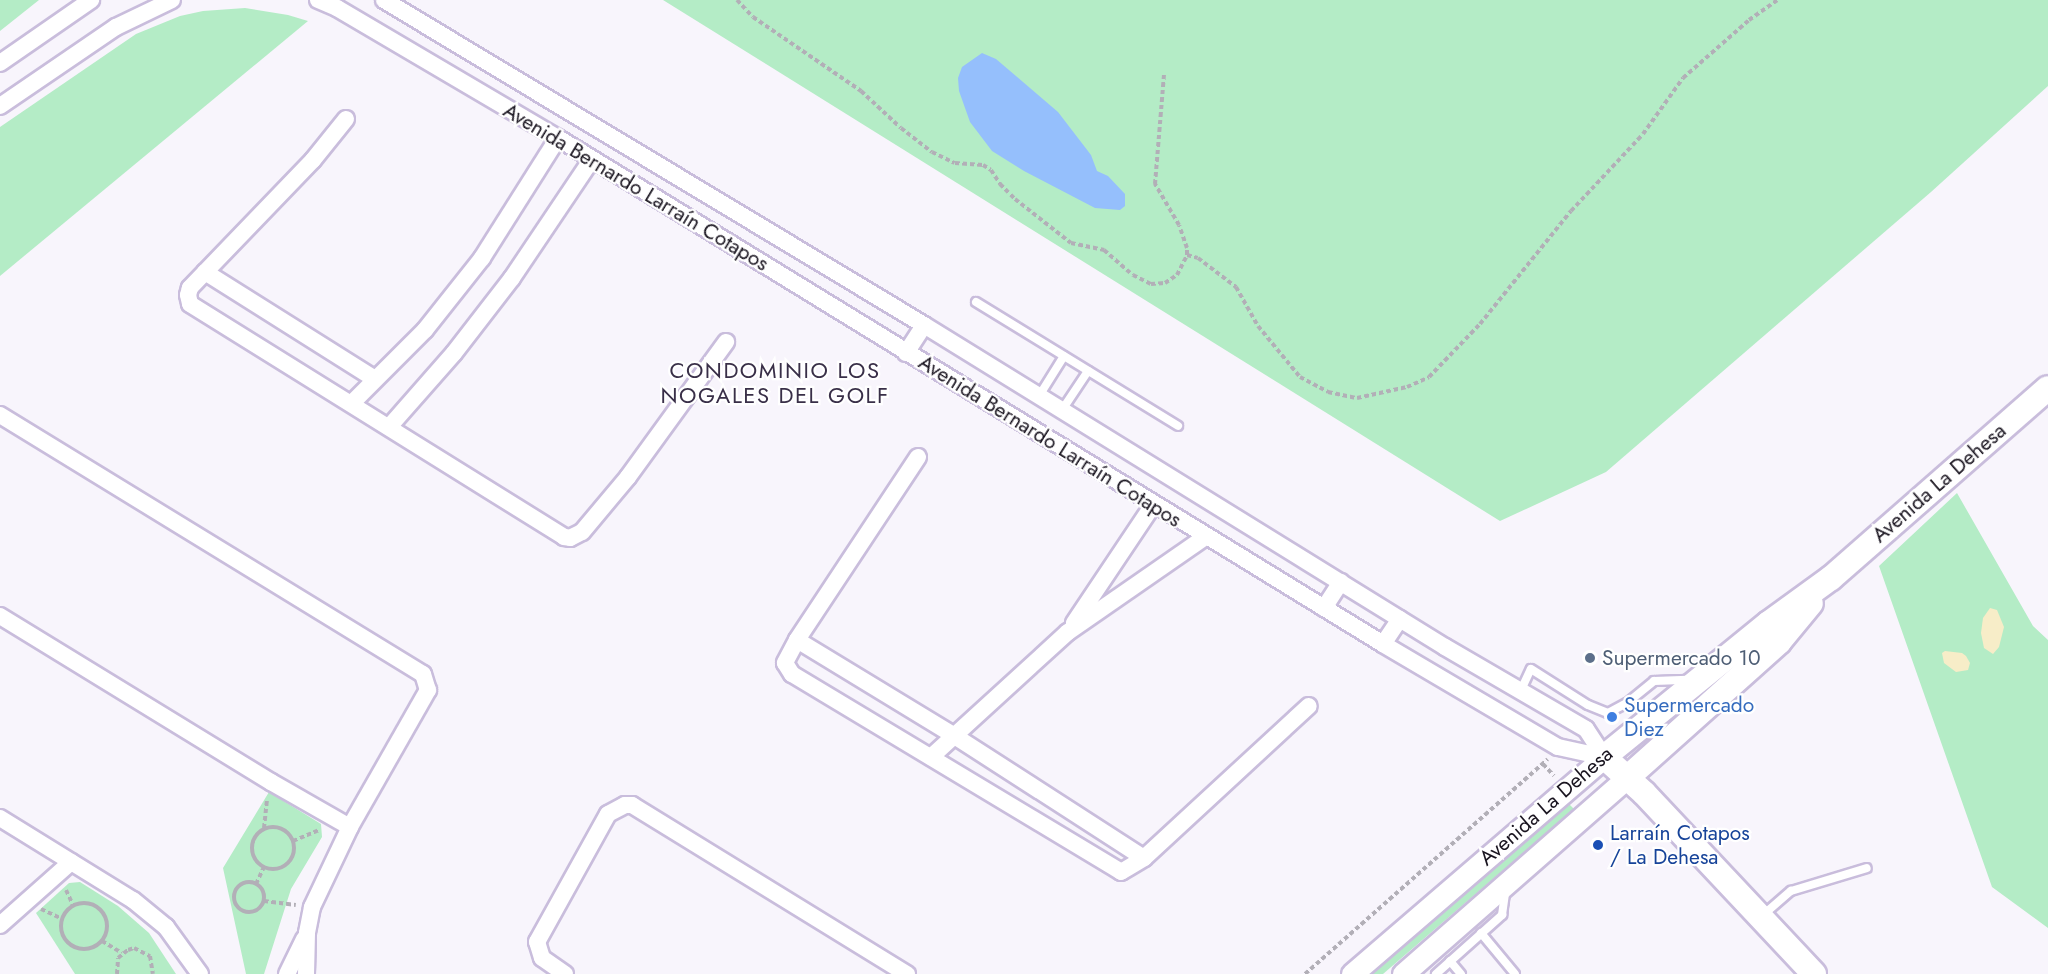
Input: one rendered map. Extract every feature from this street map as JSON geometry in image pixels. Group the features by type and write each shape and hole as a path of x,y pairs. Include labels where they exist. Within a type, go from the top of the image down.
{"main road":[{"name":"Avenida La Dehesa","path":"1604,757 1697,680 1831,578 2048,388"},
{"name":"Avenida La Dehesa","path":"1627,778 1779,642 1831,578"},
{"name":"Avenida Bernardo Larraín Cotapos","path":"1604,757 1762,917 1814,974"}],"street":[{"path":"0,63 91,0"},
{"path":"0,106 116,27 142,5 172,0"},
{"name":"Avenida Bernardo Larraín Cotapos","path":"318,0 339,4 1205,537 1383,644 1558,747 1604,757"},
{"name":"Avenida Bernardo Larraín Cotapos","path":"384,0 1062,410 1400,619 1586,729 1604,757"},
{"path":"346,119 313,160 190,288 189,300 194,307 352,403 564,537 570,538 582,531 627,477 726,342"},
{"path":"352,403 424,330 482,258 558,138"},
{"path":"389,427 454,353 512,278 592,159"},
{"path":"205,272 375,379"},
{"path":"906,353 924,326"},
{"path":"0,415 423,674 428,690 350,827 312,907 307,933 306,974"},
{"path":"918,457 797,640 785,663 789,671 1117,871 1125,871 1144,858 1310,706"},
{"path":"1068,632 1153,505"},
{"path":"931,757 1068,632 1205,537"},
{"path":"1324,608 1341,582"},
{"path":"0,616 271,782 350,827"},
{"path":"1383,644 1400,619"},
{"path":"797,640 953,735 1144,858"},
{"name":"Avenida La Dehesa","path":"1352,974 1604,757"},
{"name":"Avenida La Dehesa","path":"1413,969 1506,883 1627,778"},
{"path":"565,974 542,958 537,942 608,814 626,805 632,806 907,974"},
{"path":"0,818 133,900 166,927 200,974"},
{"path":"0,926 71,862"},
{"path":"166,927 184,974"},
{"path":"287,974 307,933"}],"lane":[{"path":"976,302 1178,426"},
{"path":"1039,396 1064,356"},
{"path":"1062,410 1088,371"},
{"path":"1521,690 1531,669 1588,705 1608,713 1627,703 1654,681 1697,680"},
{"path":"1762,917 1791,891 1867,868"},
{"path":"1436,974 1502,915 1506,899 1506,883"},
{"path":"1481,933 1515,974"},
{"path":"1450,961 1461,974"}],"path":[{"path":"737,0 753,17 861,91 901,128 932,152 955,163 983,165 991,170 1000,184 1015,199 1071,243 1104,250 1133,275 1151,284 1165,283 1177,276 1187,255 1187,248 1179,225 1155,184 1164,74"},
{"path":"1187,255 1198,258 1236,287 1258,326 1300,377 1328,392 1357,398 1407,387 1429,377 1480,324 1571,211 1643,134 1683,78 1749,20 1778,0"},
{"path":"1305,974 1543,764"},
{"path":"264,828 271,782"},
{"path":"278,827 289,835 294,848 292,855 284,865 271,869 264,867 254,858 252,845 258,832 264,828 278,827"},
{"path":"256,884 264,867"},
{"path":"247,883 256,884 263,892 264,901 254,912 244,911 236,905 234,896 238,887 247,883"},
{"path":"264,901 312,907"},
{"path":"89,903 102,912 107,926 102,941 89,949 82,949 68,943 61,923 67,910 74,905 89,903"},
{"path":"102,941 122,953"},
{"path":"117,974 116,964 122,953 134,948 146,952 153,962 153,974"}],"green space":[{"path":"0,0 39,0 0,31"},
{"path":"663,0 2048,0 2048,86 1931,192 1606,472 1500,521"},
{"path":"245,8 288,15 308,21 0,276 0,127 136,34 180,16 203,11"},
{"path":"1957,493 2033,626 2048,640 2048,928 1992,887 1879,566"},
{"path":"269,792 321,824 322,837 291,889 264,974 246,974 223,868"},
{"path":"1566,801 1574,809 1383,974 1366,974"},
{"path":"80,882 118,906 149,933 176,974 75,974 36,913 69,883"}],"sand":[{"path":"1990,608 1997,610 2004,627 1999,647 1993,654 1984,648 1981,633 1983,618"},
{"path":"1945,651 1962,653 1966,656 1970,663 1968,670 1956,672 1944,663 1942,653"}],"water":[{"path":"982,53 996,59 1058,112 1091,155 1097,171 1108,176 1125,194 1125,206 1120,210 1095,208 1024,171 992,151 970,122 959,91 958,78 962,67"}],"place":[{"name":"Supermercado 10","path":"1590,658"},
{"name":"Supermercado Diez","path":"1612,717"},
{"name":"Larraín Cotapos / La Dehesa","path":"1598,845"}],"district":[{"name":"CONDOMINIO LOS NOGALES DEL GOLF","path":"775,382"}]}
